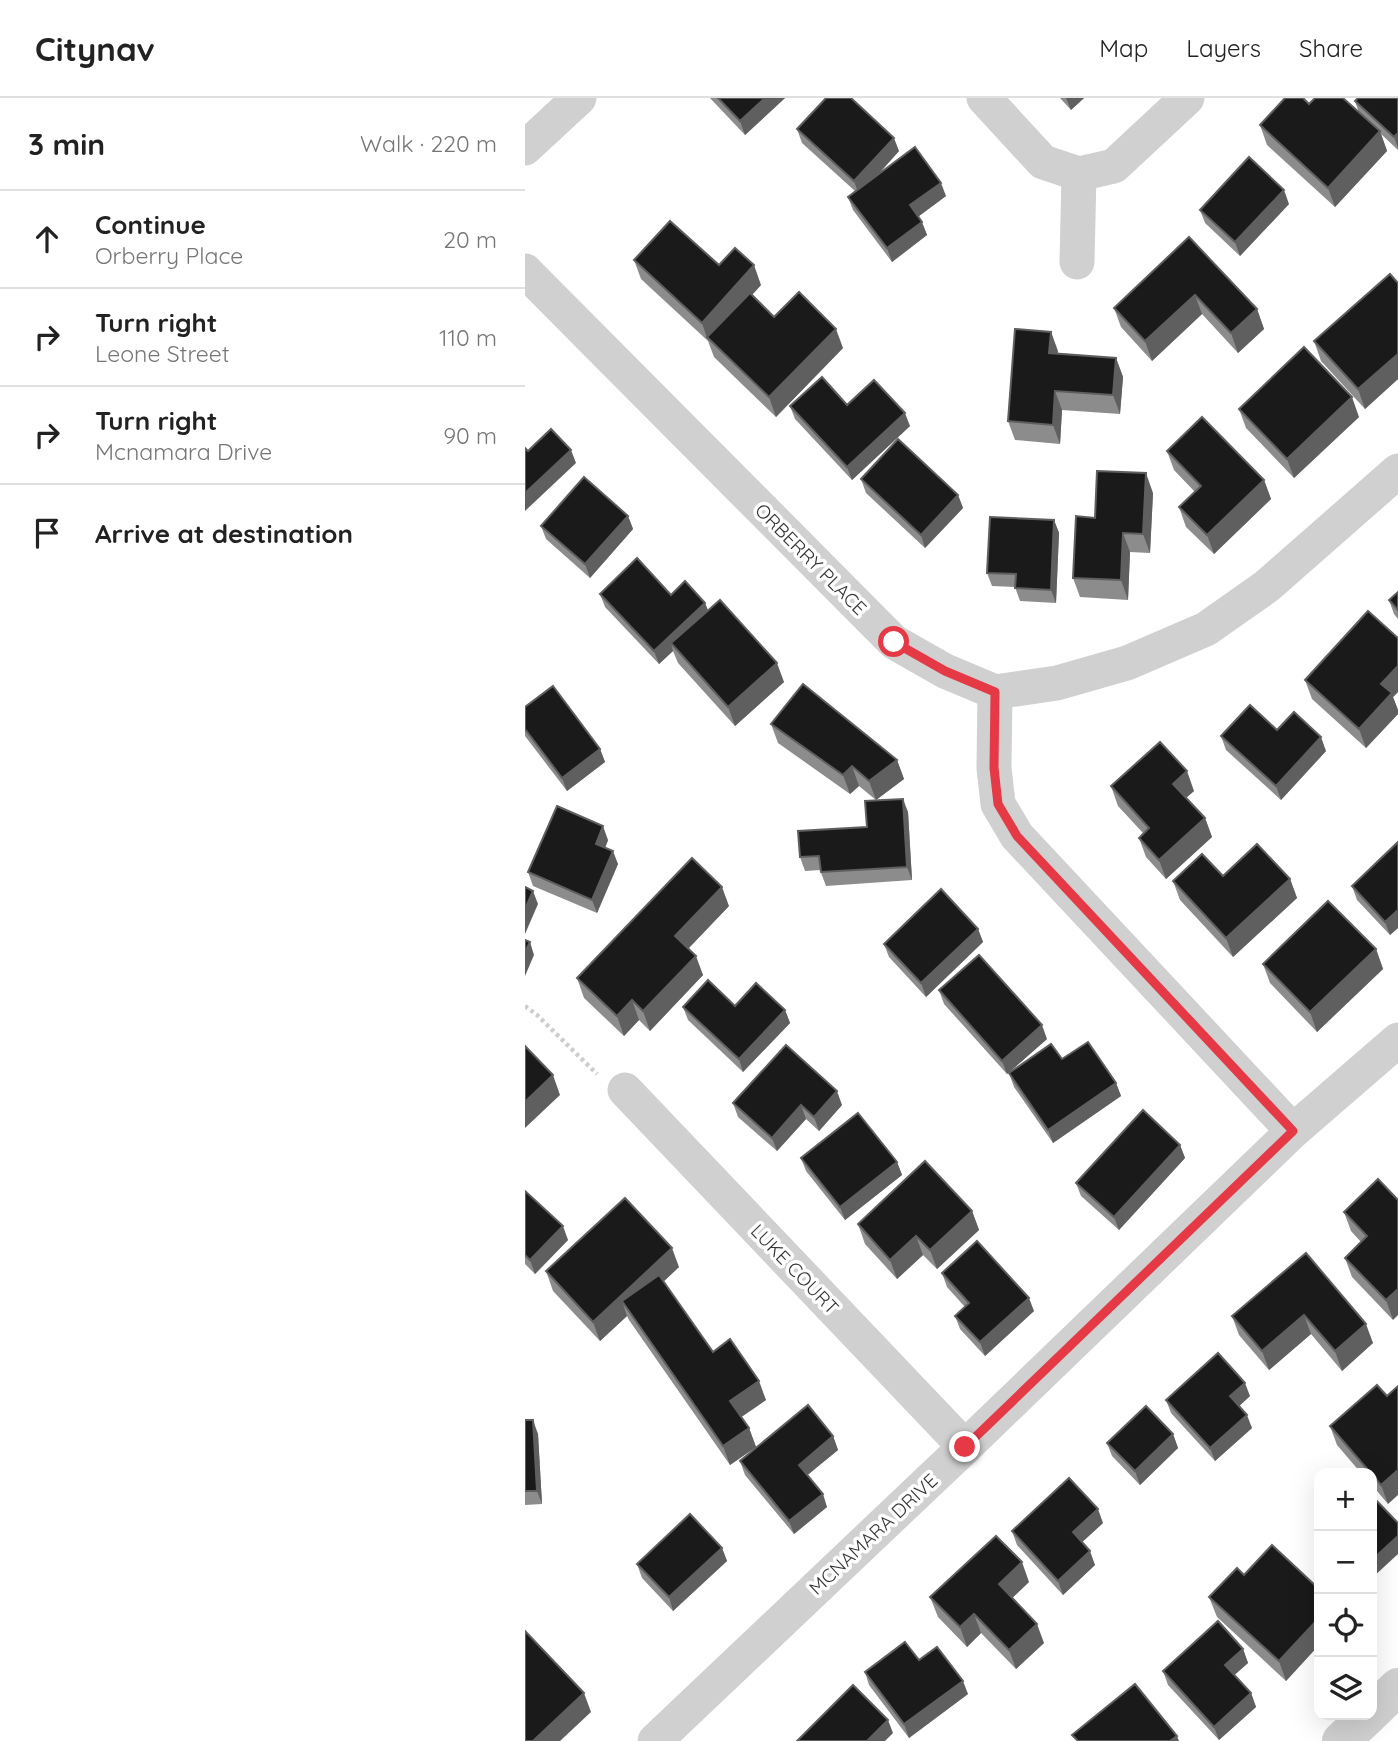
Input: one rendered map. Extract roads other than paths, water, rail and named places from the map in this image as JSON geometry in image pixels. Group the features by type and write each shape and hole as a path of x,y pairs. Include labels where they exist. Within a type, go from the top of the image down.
{"street":[{"path":"525,148 579,98"},
{"path":"983,98 1043,162 1079,174 1114,166 1187,98"},
{"path":"1077,262 1079,174"},
{"name":"ORBERRY PLACE","path":"525,271 894,642 945,671 995,692"},
{"path":"1293,1131 1017,836 998,804 994,768 995,692 1057,683 1127,663 1206,629 1267,586 1398,471"},
{"name":"MCNAMARA DRIVE","path":"655,1741 1293,1131 1398,1040"},
{"name":"LUKE COURT","path":"625,1090 965,1447"},
{"path":"1377,1706 1398,1687"},
{"path":"1342,1741 1363,1720"}]}
